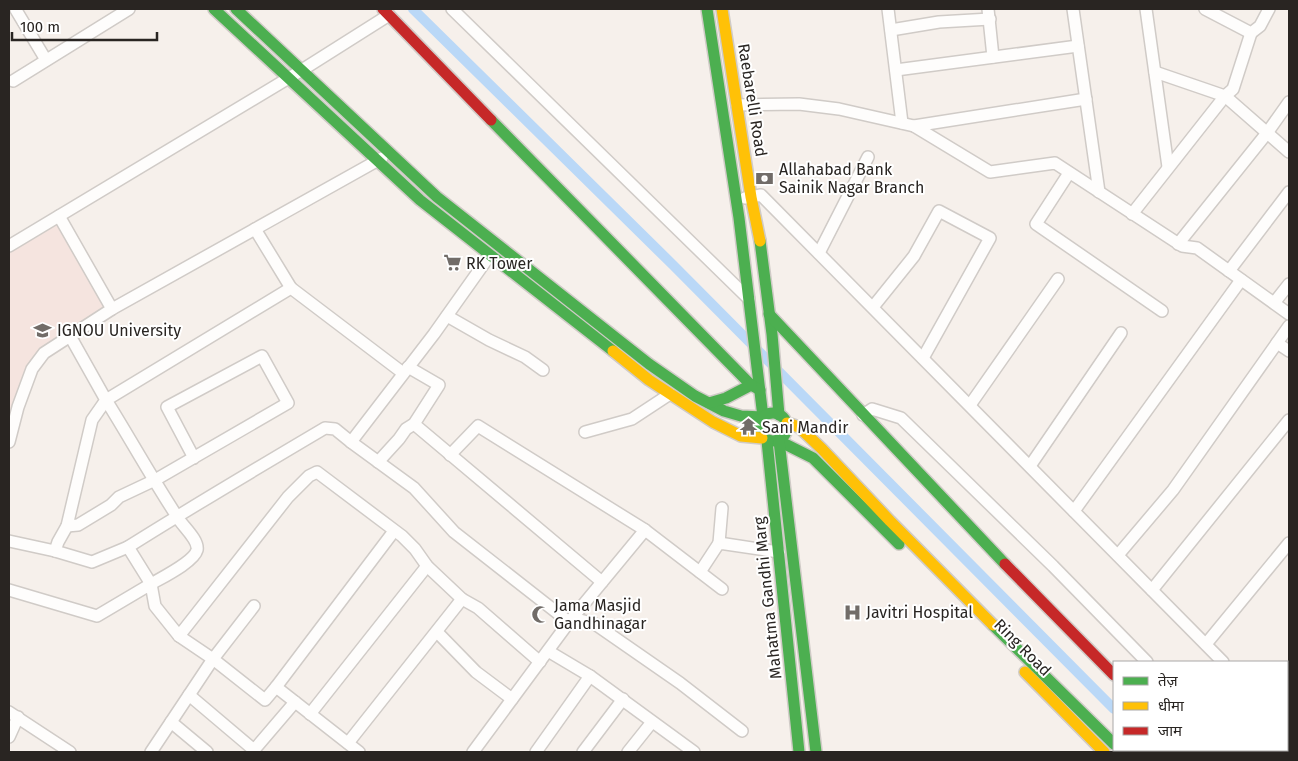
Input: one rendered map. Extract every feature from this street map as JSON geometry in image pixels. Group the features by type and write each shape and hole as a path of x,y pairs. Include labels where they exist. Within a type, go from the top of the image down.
{"main road":[{"path":"214,9 420,200 649,380 713,422 741,436 779,441"},
{"path":"236,9 437,197 648,364 695,396 724,411 741,416 763,417 773,413 799,427 1009,641 1113,743"},
{"path":"707,9 749,299 757,368 755,387 763,417 758,427 764,439"},
{"name":"Raebarelli Road","path":"722,9 736,105 757,222 774,354 775,380 783,419"},
{"path":"386,12 755,387"},
{"path":"769,314 1044,605 1113,674"},
{"path":"708,403 755,387"},
{"path":"779,441 786,434 783,419"},
{"name":"Mahatma Gandhi Marg","path":"764,439 779,552 799,752"},
{"path":"779,441 816,752"},
{"name":"Ring Road","path":"779,441 813,458 880,528 898,543 1104,752"}],"street":[{"path":"10,80 129,9"},
{"path":"888,9 896,70 908,124"},
{"path":"1073,9 1099,192"},
{"path":"1146,9 1168,167"},
{"path":"1205,9 1251,33"},
{"path":"1132,214 1225,96 1233,89 1251,33 1260,26 1268,9"},
{"path":"455,10 749,299"},
{"path":"14,11 46,60"},
{"path":"9,246 302,70 386,12"},
{"path":"891,30 989,16 993,57"},
{"path":"896,70 1078,46"},
{"path":"1155,72 1225,96 1289,152"},
{"path":"908,124 1086,99"},
{"path":"1178,244 1267,133 1289,102"},
{"path":"736,105 799,104 839,109 908,124 990,172 1055,163 1178,244 1197,248 1289,314"},
{"path":"9,442 18,408 32,369 44,353 112,309 390,154"},
{"path":"819,252 868,158"},
{"path":"1069,173 1036,224 1162,311"},
{"path":"1229,271 1289,192"},
{"path":"736,200 761,195 1223,661"},
{"path":"873,307 914,256 939,211 990,238 923,358"},
{"path":"59,216 112,309"},
{"path":"255,229 291,288 405,370 439,385 414,424 406,429 378,462"},
{"path":"351,442 447,316 490,255"},
{"path":"970,405 1058,279"},
{"path":"1074,510 1241,280"},
{"path":"1274,304 1289,284"},
{"path":"55,551 67,526 92,420 106,400 291,288"},
{"path":"447,316 489,340 525,357 543,370"},
{"path":"1118,555 1173,490 1289,326"},
{"path":"1030,466 1121,333"},
{"path":"9,590 97,616 189,560 197,548 106,400 70,336"},
{"path":"1278,342 1289,350"},
{"path":"67,526 78,525 111,505 119,497 155,480 194,458 288,403 262,356 167,407 194,458"},
{"path":"585,432 632,419 670,394"},
{"path":"864,414 872,409 902,418 1053,566 1146,661"},
{"path":"1152,590 1289,420"},
{"path":"414,424 602,582"},
{"path":"450,455 478,426 645,530 722,589"},
{"path":"9,541 55,551 92,562 128,547 325,428 335,429 414,488 454,532 569,622 580,620 595,624 680,683 742,730"},
{"path":"179,636 288,497 309,476 317,472 402,536 415,549 427,566 462,599 478,608 540,662"},
{"path":"700,572 719,543 722,508"},
{"path":"473,752 569,622 645,530"},
{"path":"128,547 151,584 155,606 179,636 265,700 394,531"},
{"path":"719,543 779,552"},
{"path":"1206,644 1289,543"},
{"path":"310,714 427,566"},
{"path":"348,743 462,599"},
{"path":"150,752 212,659 254,606"},
{"path":"437,632 476,672 512,699"},
{"path":"548,651 590,676 694,752"},
{"path":"536,752 590,676"},
{"path":"276,687 359,752"},
{"path":"188,695 254,752 295,702"},
{"path":"583,752 623,699"},
{"path":"9,737 13,714 70,752"},
{"path":"170,722 206,752"},
{"path":"628,752 652,722"}],"shaded area":[{"name":"IGNOU University","path":"58,219 110,308 44,352 9,442 9,249"}],"waterway":[{"path":"413,9 673,265 1113,708"}],"traffic: fast":[{"path":"214,9 420,200 613,351"},
{"path":"236,9 437,197 649,364 695,396 724,411 741,416 763,417"},
{"path":"707,9 739,218 763,417"},
{"path":"491,120 751,385 760,390"},
{"path":"760,241 772,334 779,415"},
{"path":"769,314 1005,564"},
{"path":"709,403 726,398 751,385"},
{"path":"773,413 783,417 787,427 783,437 773,441 763,437 759,427 763,417 773,413"},
{"path":"767,441 799,752"},
{"path":"779,441 813,458 899,544"},
{"path":"779,441 816,752"},
{"path":"993,625 1113,743"}],"traffic: slow":[{"path":"722,9 751,197 760,241"},
{"path":"613,351 649,380 713,422 741,436 762,438"},
{"path":"787,423 799,427 822,449 993,625"},
{"path":"1025,672 1104,752"}],"traffic: jam":[{"path":"383,9 491,120"},
{"path":"1005,564 1113,674"}],"place":[{"name":"Allahabad Bank Sainik Nagar Branch","path":"765,178"},
{"name":"RK Tower","path":"452,263"},
{"name":"IGNOU University","path":"43,330"},
{"name":"Sani Mandir","path":"748,427"},
{"name":"Javitri Hospital","path":"852,612"},
{"name":"Jama Masjid Gandhinagar","path":"540,614"}]}
